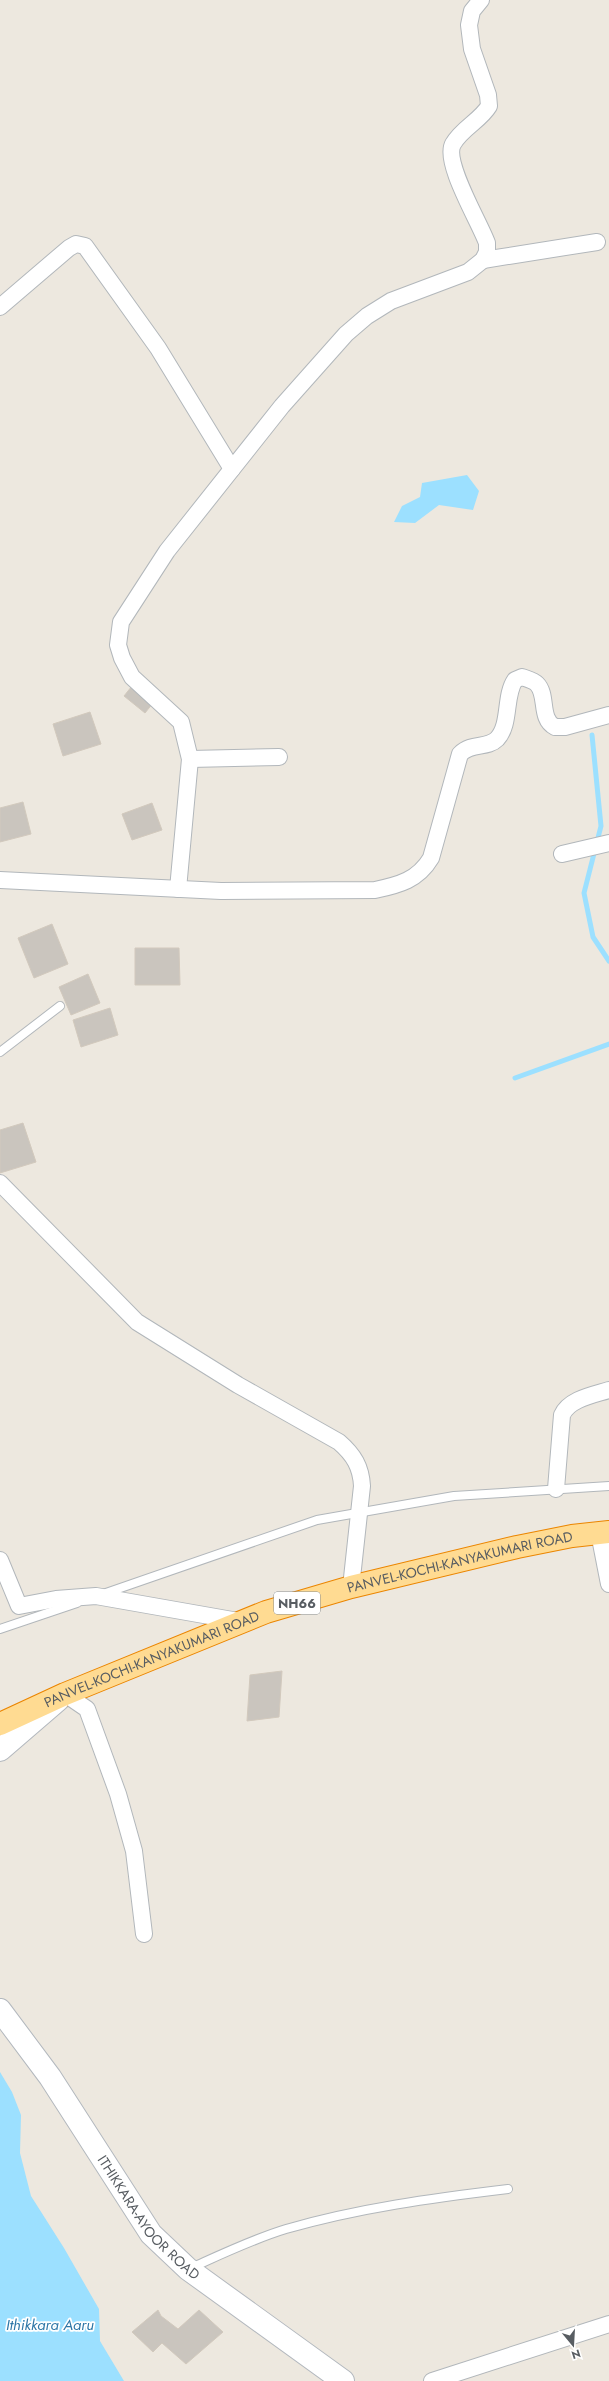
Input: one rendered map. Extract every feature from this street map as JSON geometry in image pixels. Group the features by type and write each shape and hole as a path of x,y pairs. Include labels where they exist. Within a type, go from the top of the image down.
{"highway":[{"name":"PANVEL-KOCHI-KANYAKUMARI ROAD","path":"0,1724 65,1694 238,1621 351,1587 517,1547 604,1532"}],"main road":[{"path":"0,1750 65,1694"},
{"name":"ITHIKKARA-AYOOR ROAD","path":"0,2010 50,2076 151,2234 188,2269 343,2381"}],"street":[{"path":"178,889 190,759 180,722 132,677 118,645 121,622 163,557 232,469 324,358 346,334 367,316 391,301 468,272 483,260 487,252 487,243 454,168 451,153 457,138 489,106 488,95 472,49 469,25 472,11 481,0"},
{"path":"483,260 597,242"},
{"path":"0,307 69,248 76,244 85,246 158,348 232,469"},
{"path":"0,880 221,891 375,890 400,885 414,877 431,858 460,754 466,748 491,743 499,736 515,680 522,677 537,684 541,693 546,717 555,727 566,727 609,715"},
{"path":"190,759 279,757"},
{"path":"562,854 609,843"},
{"path":"0,1183 137,1322 238,1385 340,1442 346,1447 356,1461 361,1473 359,1512 351,1587"},
{"path":"556,1489 562,1415 564,1409 572,1403 609,1390"},
{"path":"604,1532 609,1584"},
{"path":"0,1560 19,1606 56,1599 96,1596 238,1621"},
{"path":"65,1694 87,1709 118,1794 134,1852 144,1934"},
{"path":"432,2381 609,2324"}],"lane":[{"path":"0,1052 60,1006"},
{"path":"0,1629 317,1520 454,1496 609,1486"},
{"path":"188,2269 264,2236 335,2216 397,2203 508,2189"}],"water":[{"path":"467,475 479,491 473,510 439,505 415,523 394,522 402,506 420,497 422,483"},
{"name":"Ithikkara Aaru","path":"0,2072 12,2092 21,2115 20,2153 31,2196 64,2248 99,2309 100,2341 124,2381 0,2381"}],"building":[{"path":"136,681 157,698 145,713 124,696"},
{"path":"90,712 101,744 63,756 53,724"},
{"path":"23,802 31,834 0,842 0,808"},
{"path":"152,803 162,830 132,840 122,814"},
{"path":"52,924 68,964 34,978 18,938"},
{"path":"135,948 179,948 180,985 135,985"},
{"path":"88,974 100,1003 71,1015 59,987"},
{"path":"110,1008 118,1035 81,1047 73,1020"},
{"path":"23,1123 36,1162 0,1173 0,1130"},
{"path":"282,1671 279,1717 247,1721 250,1675"},
{"path":"158,2310 161,2316 178,2329 199,2310 223,2332 186,2364 162,2343 153,2352 132,2332"}],"waterway":[{"path":"592,735 601,826 584,893 593,937 609,961"},
{"path":"515,1078 609,1044"}]}
